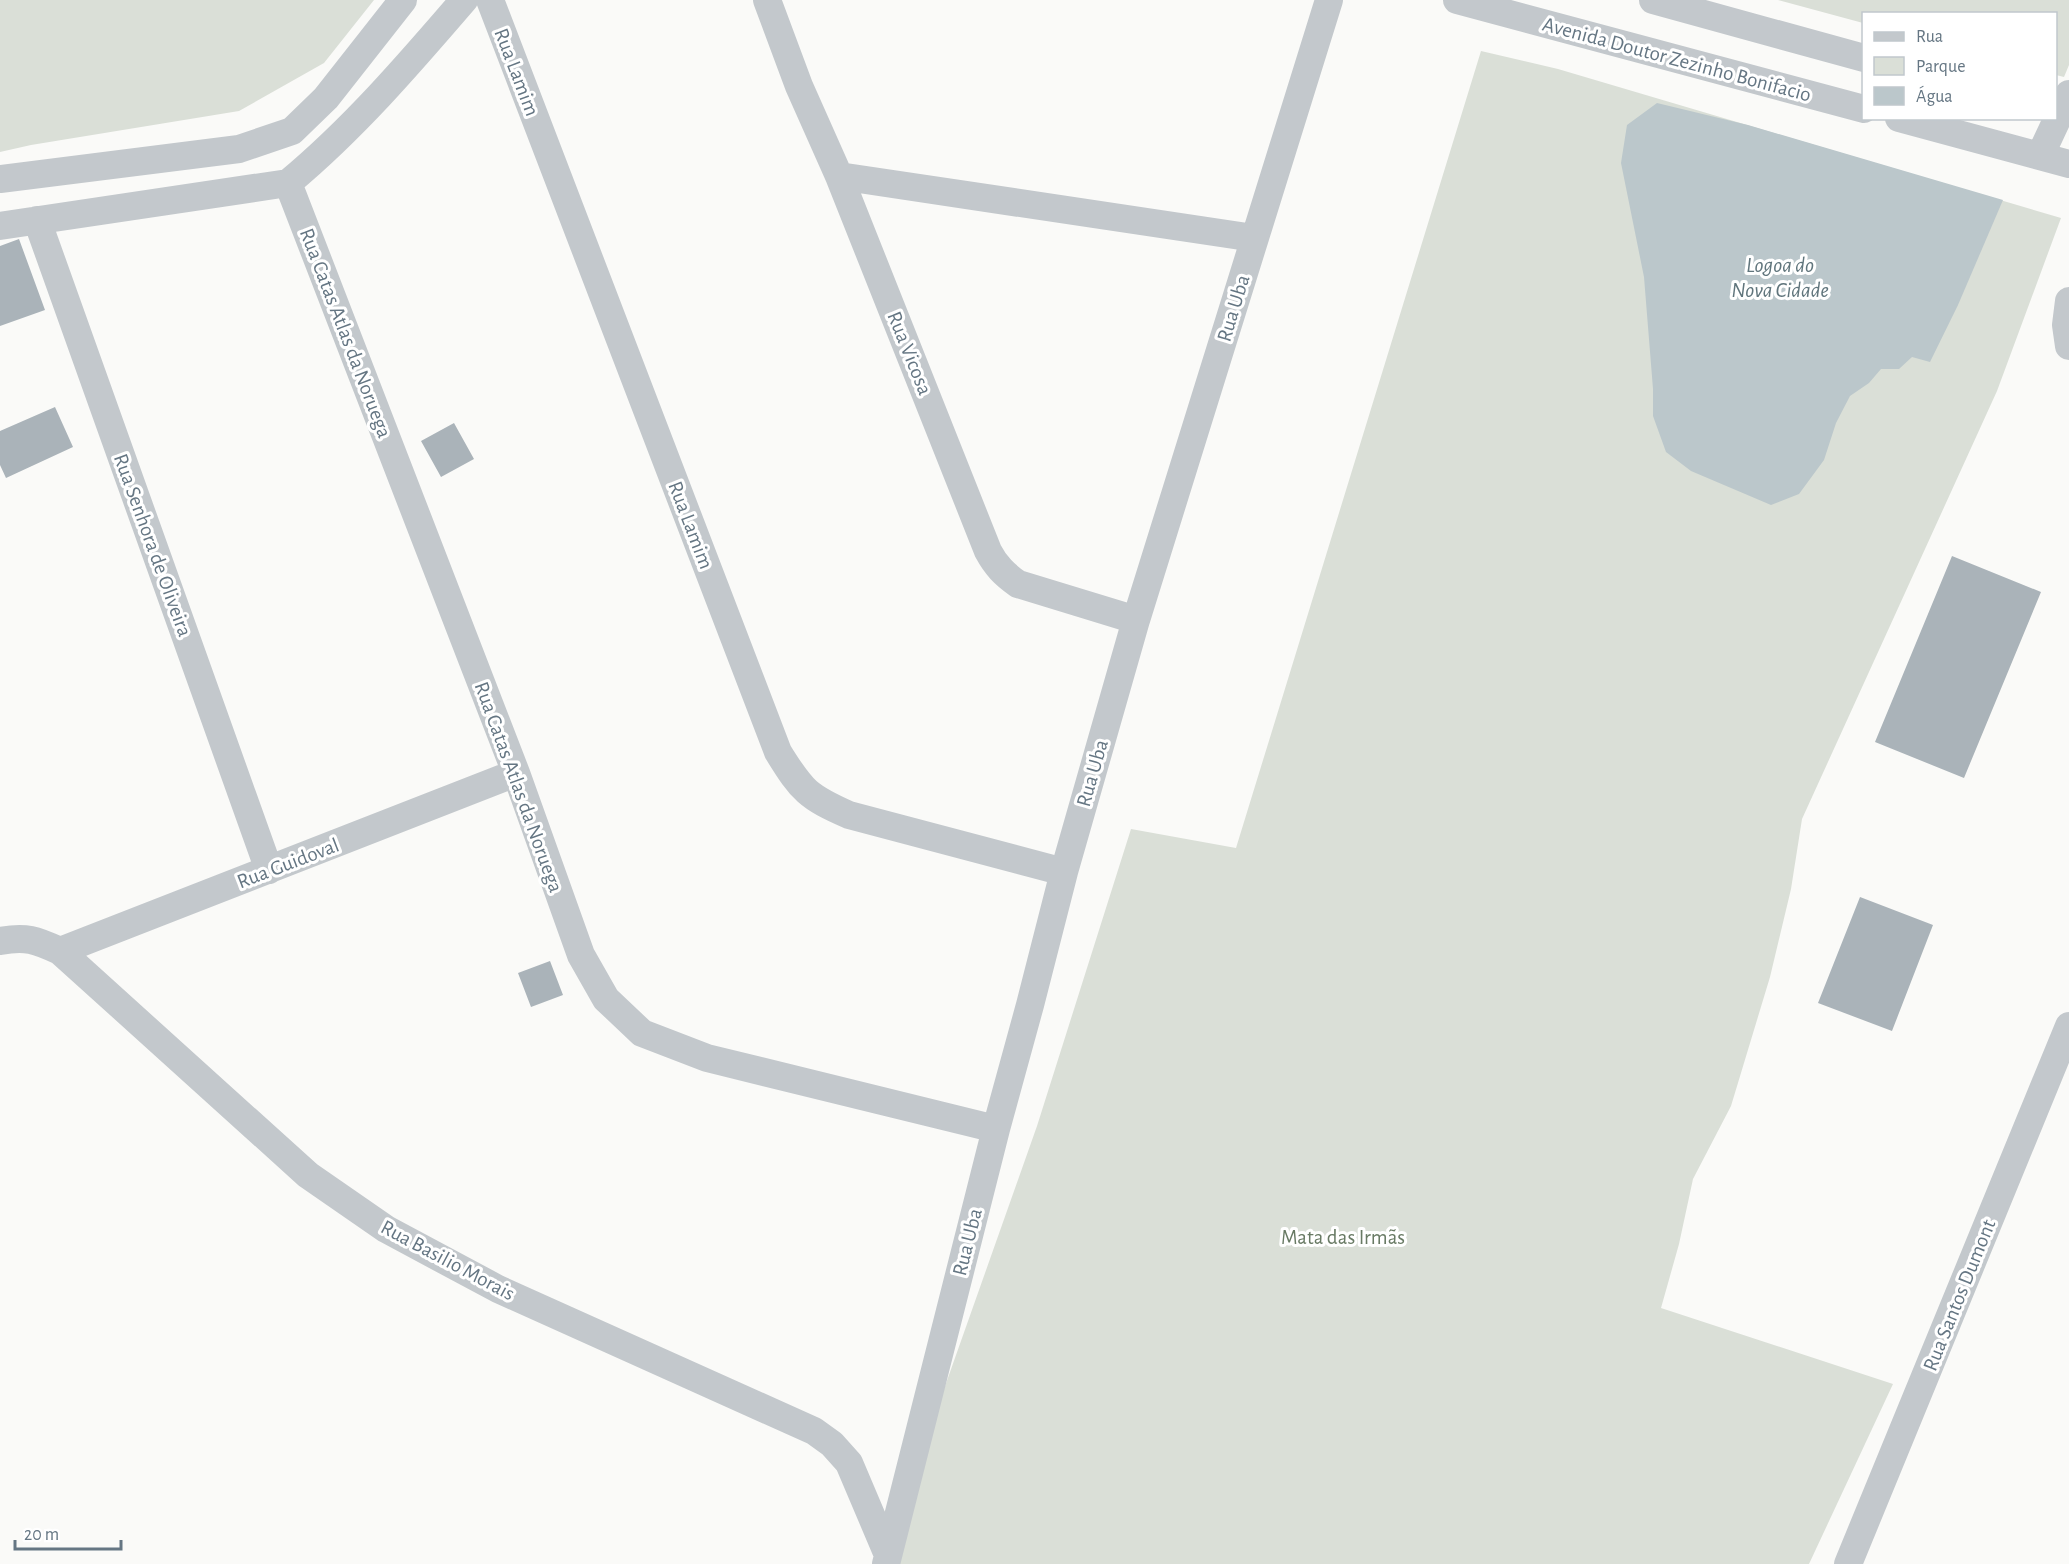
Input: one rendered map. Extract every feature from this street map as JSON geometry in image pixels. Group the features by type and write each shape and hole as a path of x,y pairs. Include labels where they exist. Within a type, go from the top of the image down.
{"street":[{"path":"0,179 239,149 292,131 326,98 403,0"},
{"path":"0,226 288,183 321,156 417,54 464,0"},
{"name":"Rua Lamim","path":"490,0 778,752 798,785 819,802 849,815 1064,872"},
{"name":"Rua Vicosa","path":"767,0 799,86 840,176 988,551 996,565 1003,574 1017,584 1136,620"},
{"name":"Rua Uba","path":"887,1559 1064,872 1136,620 1329,0"},
{"name":"Avenida Doutor Zezinho Bonifacio","path":"1456,0 1862,109"},
{"path":"1653,0 1862,58"},
{"path":"2040,156 2064,107"},
{"path":"1906,120 2069,164"},
{"path":"840,176 1254,238"},
{"name":"Rua Catas Atlas da Noruega","path":"288,183 516,773 581,955 606,999 642,1033 706,1058 996,1129"},
{"name":"Rua Senhora de Oliveira","path":"37,220 269,870"},
{"path":"2069,301 2066,325 2069,346"},
{"name":"Rua Guidoval","path":"60,951 516,773"},
{"name":"Rua Basilio Morais","path":"0,941 13,938 36,939 60,951 308,1175 386,1229 498,1289 814,1431 832,1444 849,1463 887,1559"},
{"name":"Rua Santos Dumont","path":"1848,1564 2069,1026"}],"green space":[{"path":"0,0 374,0 324,63 239,111 0,152"},
{"path":"1778,0 2069,0 2069,65 2064,77 2057,75 2057,12 1862,12 1862,23"},
{"name":"Mata das Irmãs","path":"1481,51 1558,69 2061,218 1997,391 1802,819 1791,889 1770,977 1731,1106 1693,1179 1679,1244 1661,1308 1893,1384 1809,1564 887,1564 903,1505 1037,1126 1131,829 1236,848"}],"water":[{"name":"Logoa do Nova Cidade","path":"1657,103 1748,125 2003,200 1958,305 1930,362 1912,357 1899,369 1881,369 1869,383 1850,396 1836,423 1824,460 1799,494 1771,505 1691,471 1666,452 1653,416 1644,277 1621,163 1627,125"}],"building":[{"path":"19,239 45,310 0,326 0,246"},
{"path":"55,407 73,447 6,478 0,465 0,431"},
{"path":"454,423 474,459 441,477 421,441"},
{"path":"1952,556 2041,592 1964,778 1875,742"},
{"path":"1860,897 1933,925 1892,1031 1818,1003"},
{"path":"550,961 563,995 531,1007 518,973"}]}
